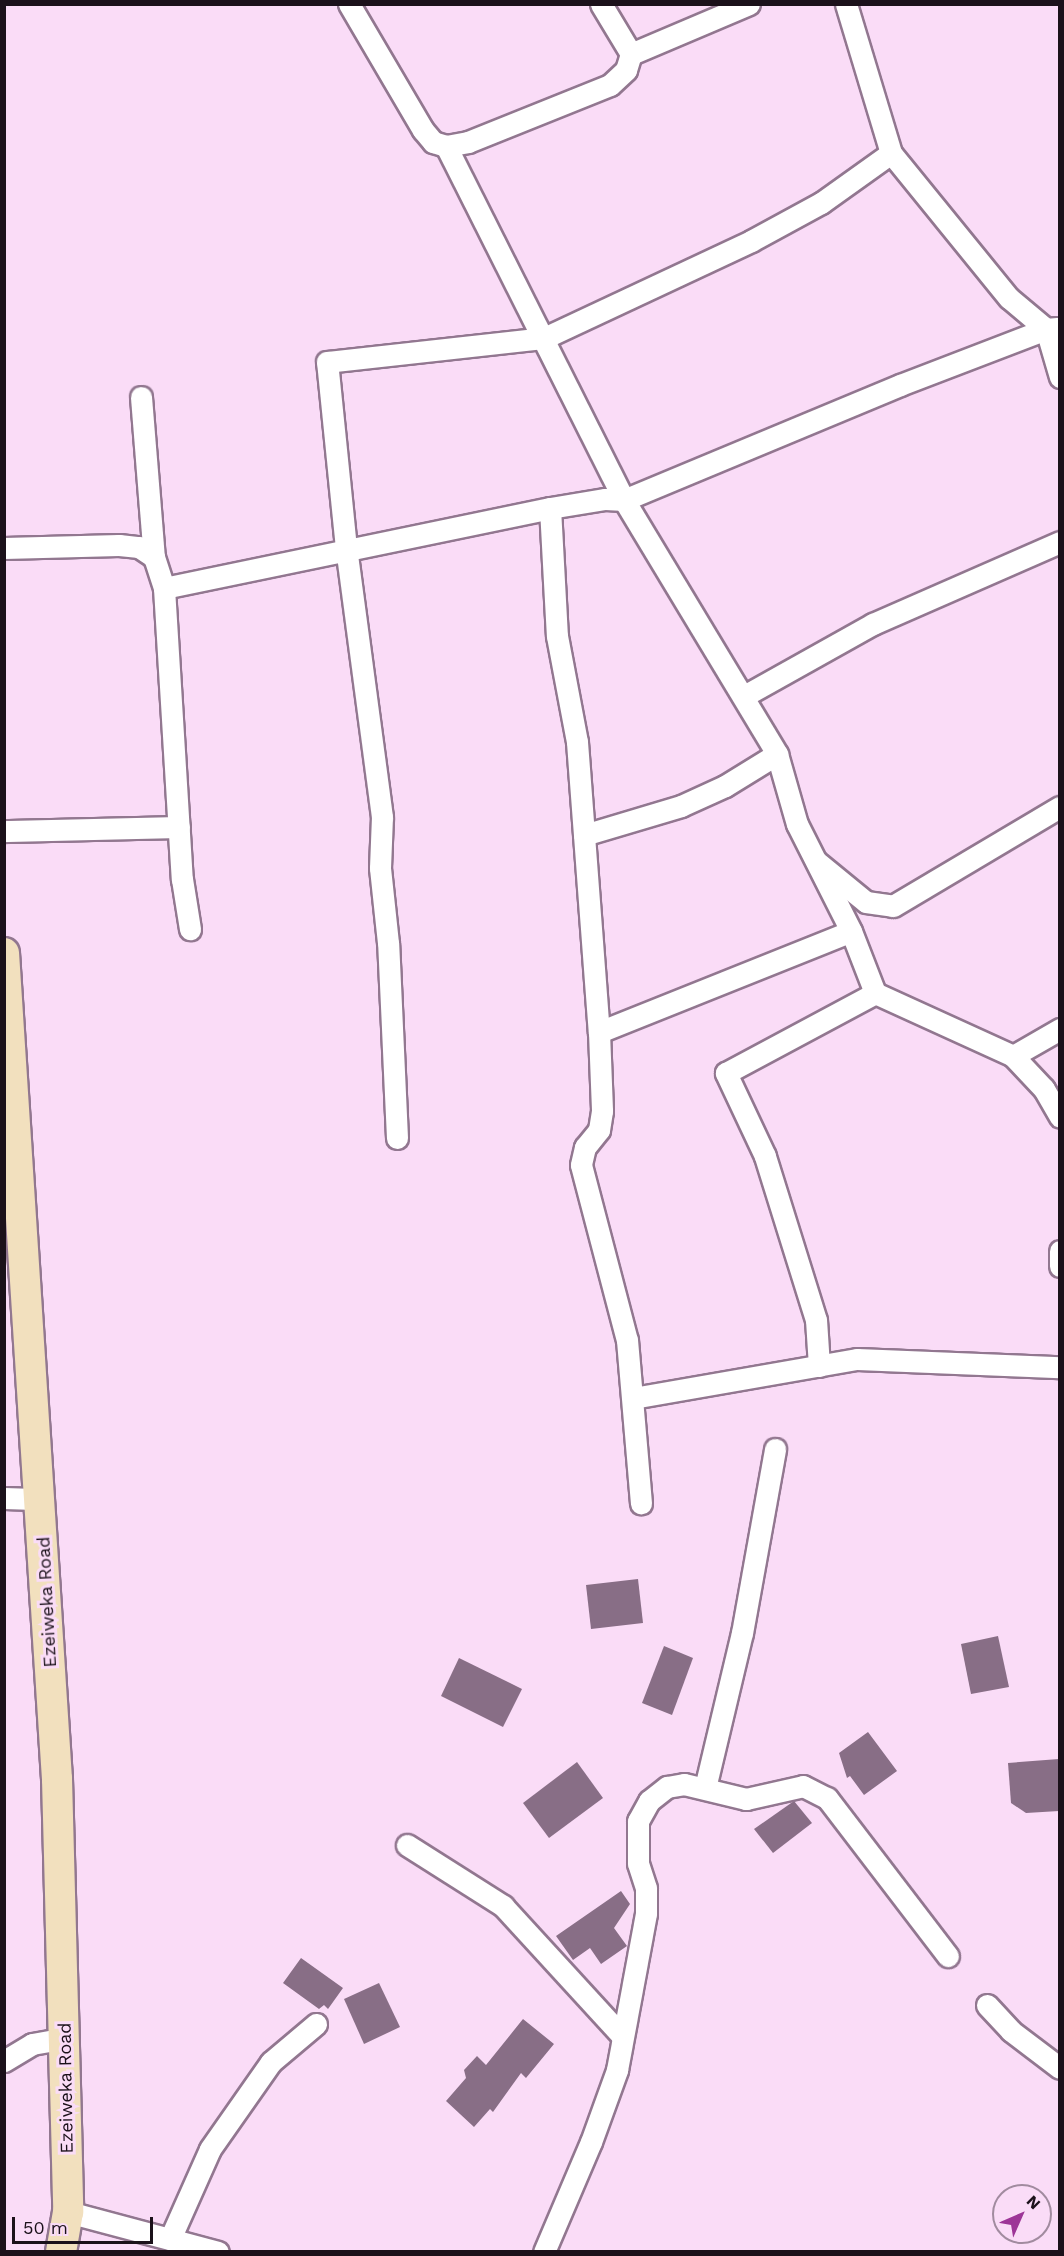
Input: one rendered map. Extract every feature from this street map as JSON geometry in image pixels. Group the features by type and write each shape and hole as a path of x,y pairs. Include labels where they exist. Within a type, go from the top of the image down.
{"main road":[{"name":"Ezeiweka Road","path":"4,953 42,1499 57,1779 68,2212 61,2252"}],"street":[{"path":"349,4 423,130 432,142 446,146 468,142 610,85 626,70 631,54 601,4"},
{"path":"631,54 749,4"},
{"path":"846,4 891,153 1010,298 1053,328 1059,377"},
{"path":"446,146 624,500 777,754 810,856 851,931 875,993 1013,1056 1044,1089 1059,1117"},
{"path":"397,1138 388,943 381,868 382,817 346,548 327,362 544,338 751,241 821,203 891,153"},
{"path":"164,588 346,548 550,508 605,499 624,500 900,385 1053,328"},
{"path":"141,397 154,557 164,588 179,827 190,929"},
{"path":"550,508 557,636 577,742 599,1032 602,1111 599,1130 585,1147 581,1165 621,1305 633,1398 641,1503"},
{"path":"744,696 873,624 1059,542"},
{"path":"4,548 119,545 138,547 154,557"},
{"path":"584,835 681,807 725,786 777,754"},
{"path":"810,856 866,902 893,906 1059,807"},
{"path":"4,831 179,827"},
{"path":"599,1032 851,931"},
{"path":"819,1366 816,1320 765,1156 726,1073 875,993"},
{"path":"1013,1056 1059,1029"},
{"path":"1059,1251 1059,1266"},
{"path":"633,1398 857,1359 1059,1367"},
{"path":"705,1788 742,1633 775,1449"},
{"path":"4,1498 42,1499"},
{"path":"544,2252 604,2108 622,2036 646,1913 646,1888 638,1863 638,1821 650,1801 667,1787 684,1784 746,1799 803,1786 827,1798 948,1956"},
{"path":"407,1845 502,1906 622,2036"},
{"path":"987,2005 1011,2031 1059,2068"},
{"path":"170,2239 210,2149 271,2062 316,2024"},
{"path":"4,2061 32,2044 65,2038"},
{"path":"68,2212 218,2252"}],"building":[{"path":"638,1579 643,1623 591,1629 586,1585"},
{"path":"998,1636 1009,1687 971,1694 961,1644"},
{"path":"664,1646 693,1658 672,1715 642,1703"},
{"path":"459,1658 522,1689 503,1727 441,1696"},
{"path":"868,1732 897,1771 864,1795 850,1776 847,1778 839,1753"},
{"path":"1059,1759 1059,1811 1026,1813 1011,1803 1008,1763"},
{"path":"577,1762 603,1798 549,1838 523,1803"},
{"path":"794,1801 812,1823 773,1853 754,1829"},
{"path":"621,1891 630,1904 614,1928 627,1946 601,1964 590,1948 573,1960 556,1936"},
{"path":"301,1958 343,1988 328,2009 324,2005 319,2009 283,1983"},
{"path":"379,1983 400,2027 364,2044 344,1999"},
{"path":"523,2019 554,2044 526,2078 521,2073 493,2112 490,2109 474,2127 446,2101 466,2078 464,2070 477,2056 486,2065"}]}
